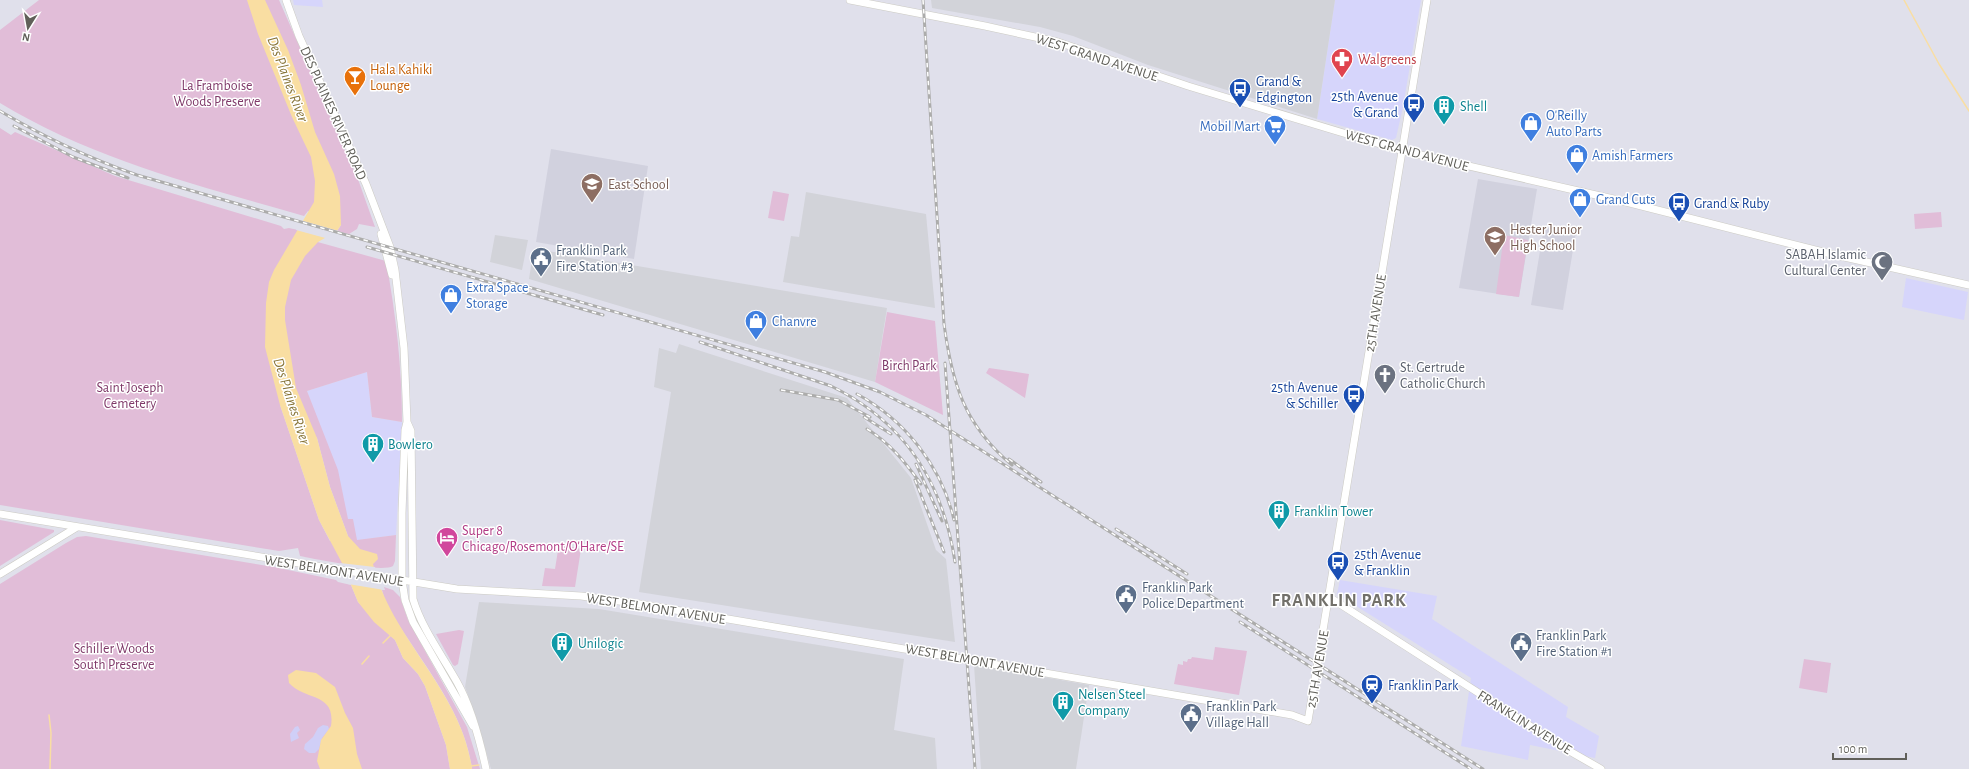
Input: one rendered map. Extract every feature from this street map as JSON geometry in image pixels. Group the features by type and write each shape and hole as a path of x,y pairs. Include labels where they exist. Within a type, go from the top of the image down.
{"main road":[{"name":"DES PLAINES RIVER ROAD","path":"286,0 299,36 366,184 391,251 395,270 404,348 408,422 411,431 413,599 420,618 461,689 471,713 486,769"},
{"name":"WEST GRAND AVENUE","path":"850,0 985,26 1058,42 1183,85 1402,151 1618,200 1831,254 1969,285"},
{"name":"25TH AVENUE","path":"1308,721 1426,0"},
{"name":"DES PLAINES RIVER ROAD","path":"408,422 405,430 402,513 402,580 405,600 413,622 474,726"},
{"name":"WEST BELMONT AVENUE","path":"0,514 332,570 463,590 581,596 634,603 1166,692 1292,715 1308,721"},
{"path":"0,574 77,527"},
{"name":"FRANKLIN AVENUE","path":"1329,597 1562,746 1601,769"}],"shaded area":[{"path":"293,0 322,0 323,7 294,5"},
{"path":"931,0 1335,0 1317,119 1148,65 1073,36 1040,27 932,8"},
{"path":"1335,0 1421,0 1403,107 1396,138 1392,140 1317,119"},
{"name":"East School","path":"551,149 648,166 634,259 536,242"},
{"name":"Hester Junior High School","path":"1478,179 1537,189 1519,297 1459,288"},
{"path":"806,192 926,214 935,308 783,282 791,236 799,237"},
{"path":"1544,227 1576,232 1563,310 1531,305"},
{"path":"495,235 528,240 522,270 490,262"},
{"path":"536,249 887,308 875,382 529,279 533,253"},
{"path":"1906,278 1968,292 1964,320 1902,307"},
{"path":"679,344 847,398 911,478 936,550 946,559 955,642 639,592 671,392 654,387 659,348 676,353"},
{"path":"367,372 372,417 402,422 396,535 352,541 307,391"},
{"path":"1340,580 1437,596 1432,619 1568,707 1566,717 1599,736 1595,758 1530,745 1528,760 1461,746 1471,678 1337,594"},
{"path":"479,602 599,609 904,659 894,730 935,738 937,769 491,769 477,720 465,687"},
{"path":"974,665 1089,685 1076,769 981,769"}],"green space":[{"name":"La Framboise Woods Preserve","path":"39,0 279,0 359,182 375,227 359,224 357,229 349,234 337,231 341,225 308,211 304,216 148,170 73,141 0,103 0,30"},
{"name":"Saint Joseph Cemetery","path":"0,128 11,135 15,132 115,176 281,226 284,229 289,228 298,230 296,236 386,261 398,342 402,422 372,417 367,372 307,391 338,470 348,519 353,519 357,540 396,535 395,561 393,566 376,568 348,565 300,556 298,548 279,551 0,505","holes":["280,405 317,438 330,487 348,536 330,541 319,520"]},
{"path":"773,191 789,194 784,221 768,218"},
{"path":"1941,212 1942,227 1915,229 1914,214"},
{"path":"1504,235 1528,240 1519,297 1496,294"},
{"name":"Birch Park","path":"887,312 935,321 943,415 875,382"},
{"path":"989,368 1029,374 1025,398 986,373"},
{"path":"0,520 54,530 54,532 0,566"},
{"name":"Schiller Woods South Preserve","path":"86,536 274,567 336,580 338,582 351,585 358,602 395,640 403,658 418,674 425,686 446,745 450,769 0,769 0,584 66,543 77,537"},
{"path":"559,544 581,549 575,587 542,586 545,568 555,569"},
{"path":"384,587 393,590 400,597 408,620 467,727 480,769 472,769 467,746 449,704 386,604 382,590 385,590"},
{"path":"459,630 464,631 458,664 455,666 453,665 436,634"},
{"path":"1215,647 1247,651 1239,695 1174,684 1178,664 1183,665 1183,661 1187,662 1188,659 1191,659 1192,657 1213,660"},
{"path":"1804,659 1831,663 1827,693 1799,688"}],"sand":[{"path":"323,725 328,726 329,729 322,738 319,749 315,753 309,753 304,749 305,744 313,737 318,728"},
{"path":"298,726 300,730 297,733 299,738 291,742 290,734 295,727"}],"water":[{"name":"Des Plaines River","path":"247,0 265,0 288,50 301,85 315,132 334,174 340,196 341,225 337,231 318,242 305,256 291,280 285,307 285,320 296,388 317,438 330,487 348,536 360,549 377,554 378,559 373,564 382,591 395,617 455,715 466,741 472,769 450,769 446,745 425,686 418,674 403,658 395,640 374,622 358,602 342,563 319,520 280,405 265,347 266,303 269,282 274,270 314,202 315,181 311,157 292,117 258,34"},
{"path":"296,670 316,673 335,687 345,713 353,728 357,754 362,769 320,769 317,761 321,740 331,726 331,715 329,707 324,702 318,698 303,693 289,683 288,675"}],"pier":[{"path":"300,220 339,231 329,239 296,230"},
{"path":"340,563 375,567 384,590 348,584"}],"waterway":[{"path":"1904,0 1939,64 1969,111"},
{"path":"383,643 392,634"},
{"path":"362,664 369,656"},
{"path":"49,715 51,733 50,769"},
{"path":"471,766 479,765"}],"railway":[{"path":"923,0 944,324 947,345 956,384 963,402 982,434 1012,465"},
{"path":"0,111 33,130 67,146 137,175 825,372 880,392 926,415 1483,769"},
{"path":"14,126 73,157 128,178"},
{"path":"367,247 603,315"},
{"path":"700,342 831,386 857,401 880,417 900,436 930,481 941,506 949,533 955,562"},
{"path":"945,363 975,769"},
{"path":"781,390 838,400 870,417"},
{"path":"857,394 891,417 906,431 919,447 941,482 954,520"},
{"path":"864,417 891,434"},
{"path":"867,429 883,440 897,454 921,484"},
{"path":"1009,459 1041,482"},
{"path":"916,464 942,521"},
{"path":"915,480 944,552"},
{"path":"1116,529 1187,574"},
{"path":"1240,622 1471,769"}],"place":[{"name":"Walgreens","path":"1342,78"},
{"name":"Hala Kahiki Lounge","path":"355,96"},
{"name":"Grand & Edgington","path":"1240,108"},
{"name":"25th Avenue & Grand","path":"1414,124"},
{"name":"Shell","path":"1444,126"},
{"name":"O'Reilly Auto Parts","path":"1531,142"},
{"name":"Mobil Mart","path":"1275,146"},
{"name":"Amish Farmers","path":"1577,174"},
{"name":"East School","path":"592,204"},
{"name":"Grand Cuts","path":"1580,218"},
{"name":"Grand & Ruby","path":"1679,222"},
{"name":"Hester Junior High School","path":"1495,256"},
{"name":"Franklin Park Fire Station #3","path":"541,278"},
{"name":"SABAH Islamic Cultural Center","path":"1882,282"},
{"name":"Extra Space Storage","path":"451,314"},
{"name":"Chanvre","path":"756,340"},
{"name":"St. Gertrude Catholic Church","path":"1385,394"},
{"name":"25th Avenue & Schiller","path":"1354,414"},
{"name":"Bowlero","path":"373,464"},
{"name":"Franklin Tower","path":"1279,530"},
{"name":"Super 8 Chicago/Rosemont/O'Hare/SE","path":"447,558"},
{"name":"25th Avenue & Franklin","path":"1338,582"},
{"name":"Franklin Park Police Department","path":"1126,614"},
{"name":"Unilogic","path":"562,662"},
{"name":"Franklin Park Fire Station #1","path":"1521,662"},
{"name":"Franklin Park","path":"1372,704"},
{"name":"Nelsen Steel Company","path":"1063,722"},
{"name":"Franklin Park Village Hall","path":"1191,734"}],"district":[{"name":"FRANKLIN PARK","path":"1339,600"}]}
